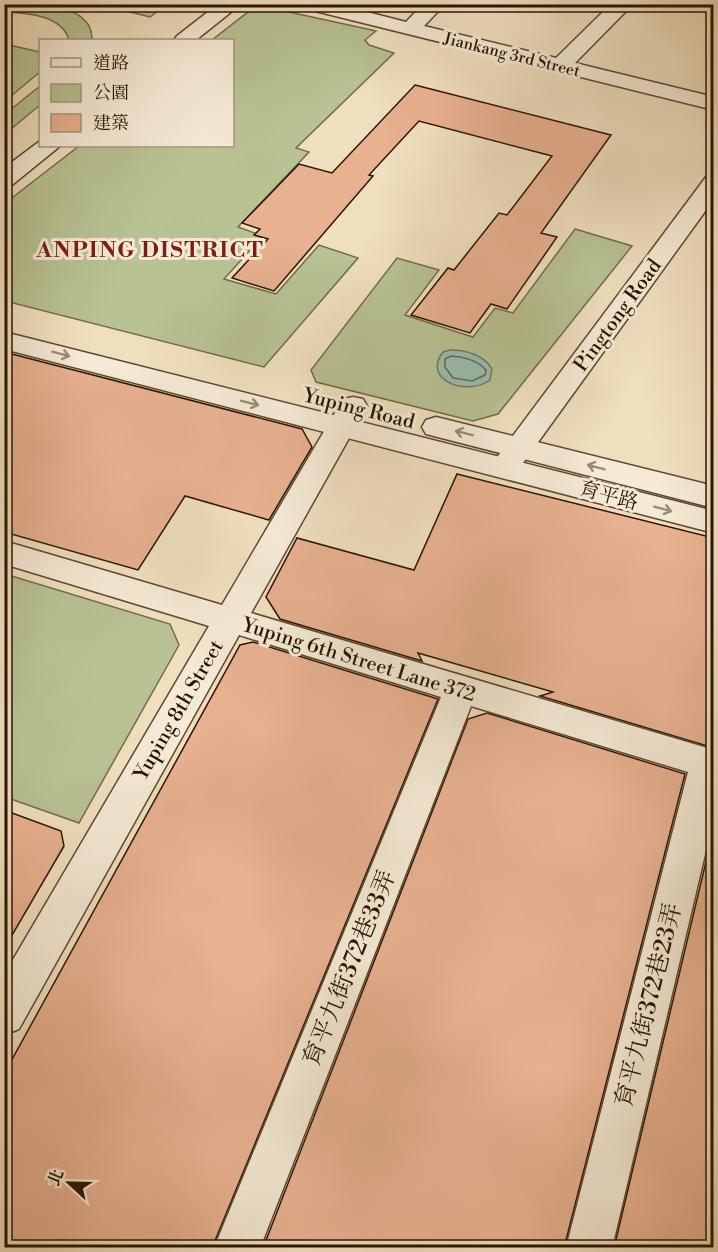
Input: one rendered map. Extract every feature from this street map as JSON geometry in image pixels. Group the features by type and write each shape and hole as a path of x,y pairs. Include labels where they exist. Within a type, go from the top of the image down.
{"street":[{"path":"185,39 231,4"},
{"name":"Jiankang 3rd Street","path":"310,4 714,104"},
{"path":"410,29 435,4"},
{"path":"559,67 623,4"},
{"path":"4,180 48,147"},
{"name":"Pingtong Road","path":"512,457 714,182"},
{"name":"Yuping Road","path":"4,318 347,416"},
{"name":"Yuping Road","path":"4,340 347,416 512,457 714,497"},
{"name":"Yuping 8th Street","path":"4,1015 347,416"},
{"name":"育平路","path":"512,457 714,522"},
{"name":"Yuping 6th Street Lane 372","path":"4,552 711,764"},
{"name":"育平九街372巷33弄","path":"237,1248 461,689"},
{"name":"育平九街372巷23弄","path":"589,1248 711,764"}],"green space":[{"path":"26,4 62,8 82,18 89,26 92,39 68,39 59,25 51,20 23,13 5,12 4,5"},
{"path":"166,4 150,17 102,5"},
{"path":"257,5 376,31 365,40 369,45 394,53 296,148 309,152 238,227 263,236 224,279 276,294 319,245 358,258 264,367 5,301 4,204 78,147 234,147 234,39 213,39"},
{"path":"5,44 39,52 39,73 5,101"},
{"path":"39,87 39,106 5,134 5,114"},
{"path":"575,229 632,246 498,414 473,421 316,382 311,370 397,258 439,270 405,315 473,337 495,308 513,313"},
{"path":"5,574 170,624 179,645 79,823 5,797"}],"water":[{"path":"450,350 468,352 484,360 492,369 490,380 470,387 459,386 442,378 438,371 438,362 443,352"}],"building":[{"path":"415,85 611,135 541,233 557,237 507,309 491,304 470,333 411,315 448,268 454,270 499,213 507,215 552,156 419,121 369,175 373,176 274,291 232,278 268,239 254,235 260,229 242,223 299,164 332,173"},
{"path":"4,352 302,429 312,447 269,520 185,496 138,570 4,532"},
{"path":"457,474 714,538 714,748 540,696 553,692 418,653 422,661 280,619 266,597 297,538 414,570"},
{"path":"253,642 438,699 212,1248 4,1248 4,1074 240,645"},
{"path":"487,713 685,774 564,1248 263,1248 468,719"},
{"path":"4,810 61,831 64,846 4,949"},
{"path":"714,828 714,1248 614,1248"}],"district":[{"name":"ANPING DISTRICT","path":"150,249"}]}
